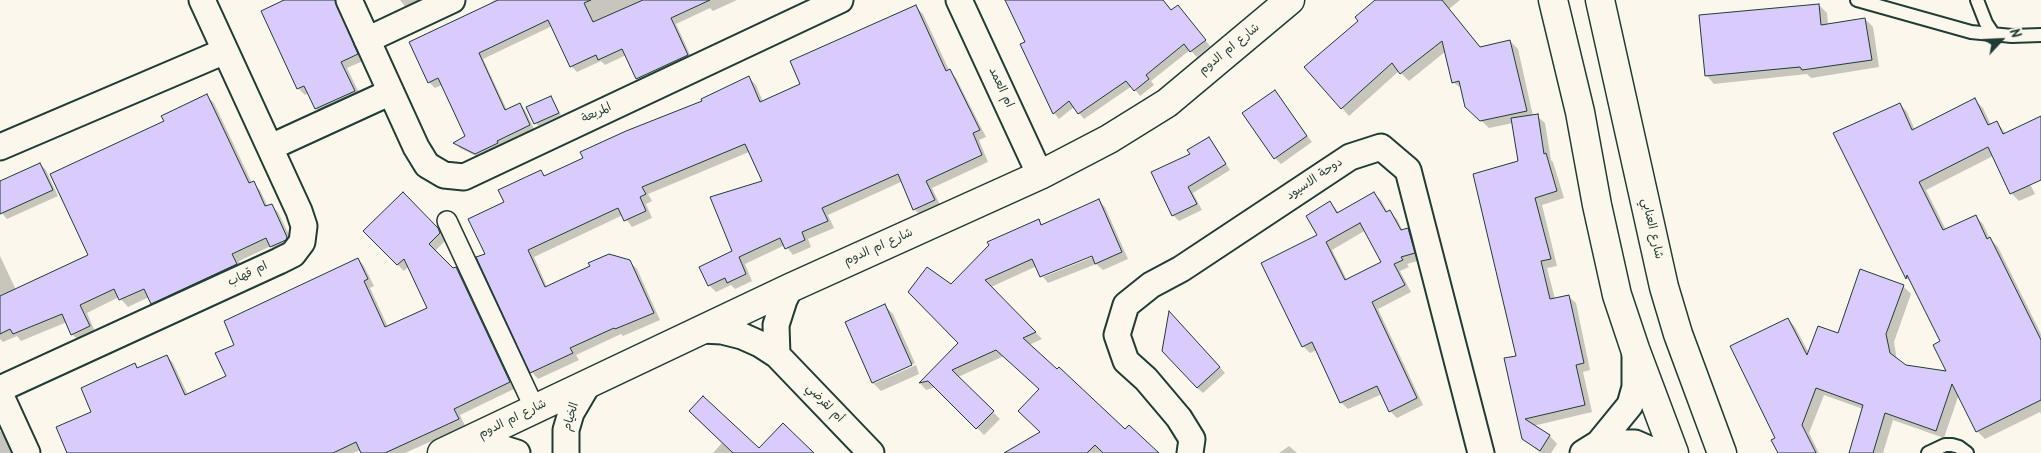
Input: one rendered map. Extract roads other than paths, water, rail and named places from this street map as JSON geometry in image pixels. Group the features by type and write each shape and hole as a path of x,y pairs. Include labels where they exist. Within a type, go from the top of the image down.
{"street":[{"name":"ام قهاب","path":"0,389 293,254 302,242 304,226 271,147 202,0"},
{"name":"المربعة","path":"349,0 416,148 427,165 444,175 464,176 840,0"},
{"path":"368,40 452,0"},
{"name":"ام العمد","path":"959,0 1040,175"},
{"name":"شارع ام الدوم","path":"442,453 790,288 1040,175 1109,139 1168,103 1290,0"},
{"path":"1538,0 1562,40"},
{"path":"1553,0 1580,112 1597,205 1618,295 1635,350 1674,453"},
{"name":"شارع العنابي","path":"1600,0 1664,287 1678,334 1722,453"},
{"path":"0,147 225,51"},
{"path":"271,147 391,92"},
{"name":"دوحة الاسيود","path":"1190,453 1192,439 1180,418 1146,379 1126,361 1117,335 1126,305 1151,285 1181,269 1350,157 1381,147 1408,170 1482,453"},
{"path":"447,221 535,409"},
{"path":"777,355 776,325 790,288"},
{"name":"أم لقرضي","path":"701,330 722,331 742,336 760,344 777,355 871,453"},
{"path":"1591,448 1630,404 1635,387 1635,350"},
{"name":"الخيام","path":"566,453 566,430 571,413 588,384"},
{"path":"0,394 27,453"},
{"path":"473,439 517,453"},
{"path":"1591,448 1635,443 1658,453"}],"lane":[{"path":"1857,0 1971,32 1994,35 2041,34"},
{"path":"1978,0 1986,23 1994,35"},
{"path":"1928,453 1952,445 1959,447 1967,453"}]}
